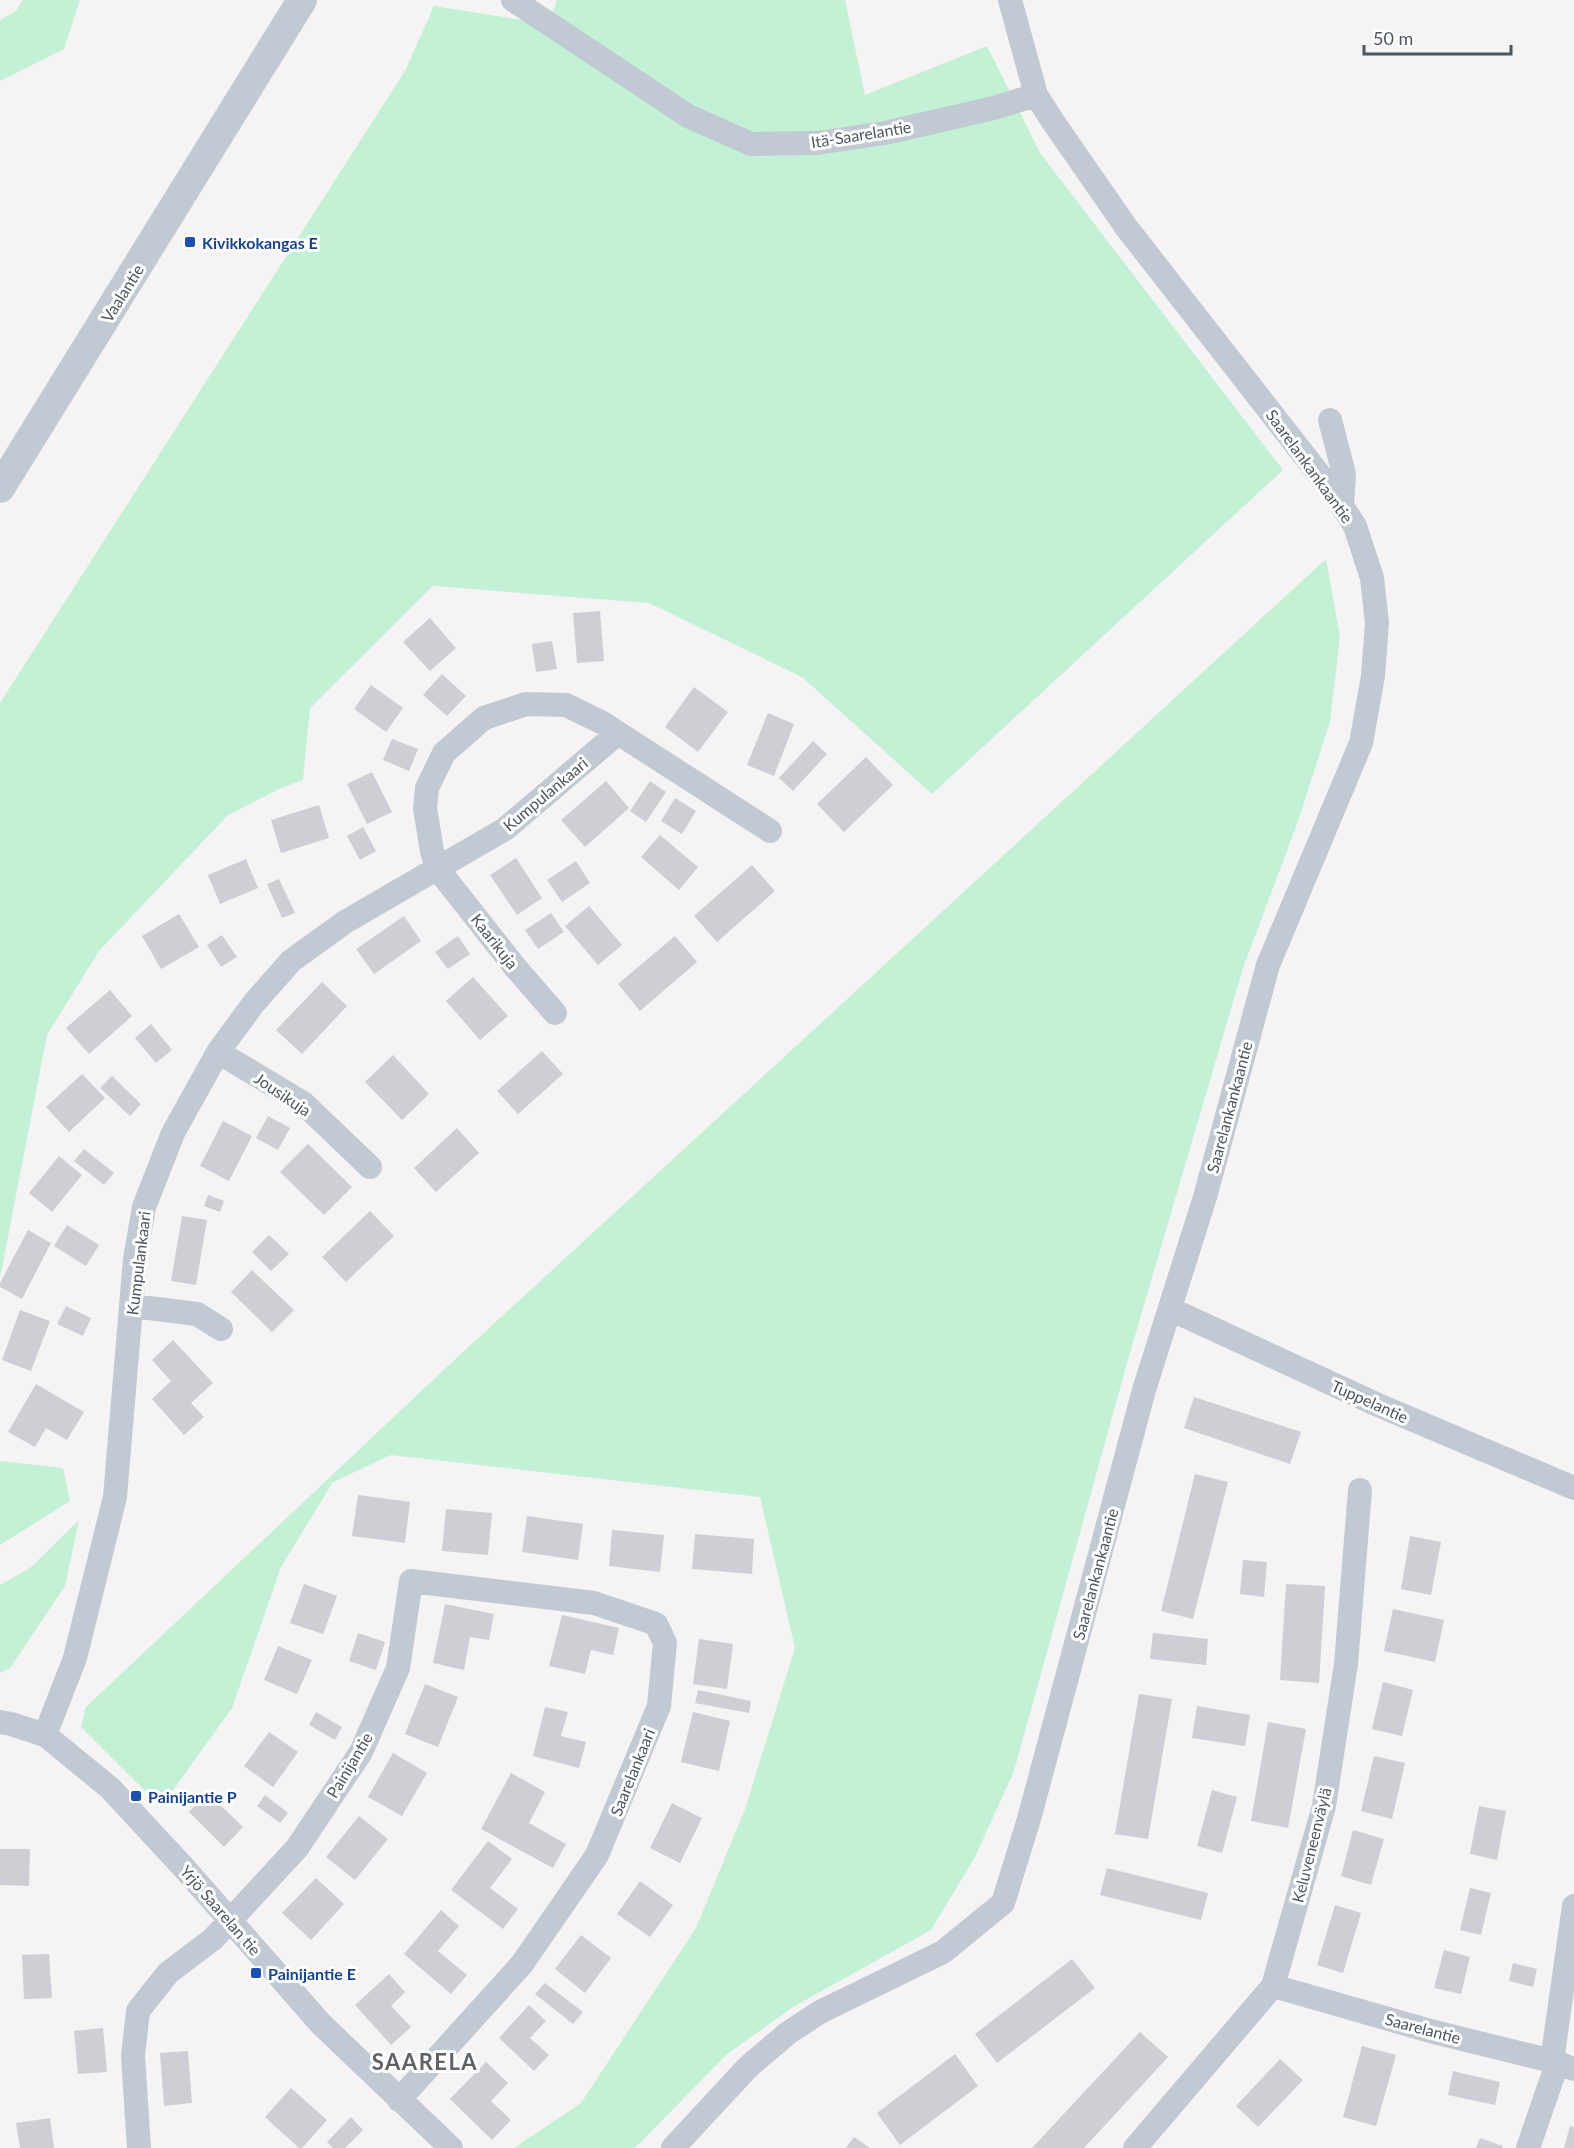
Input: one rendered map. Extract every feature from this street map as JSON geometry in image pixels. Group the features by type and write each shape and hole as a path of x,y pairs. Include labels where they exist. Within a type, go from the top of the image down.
{"street":[{"name":"Vaalantie","path":"243,97 266,47 283,0"},
{"name":"Vaalantie","path":"0,488 302,0"},
{"name":"Itä-Saarelantie","path":"498,0 538,16"},
{"name":"Itä-Saarelantie","path":"513,0 688,116 751,144 817,143 885,133 994,108 1036,95"},
{"name":"Saarelankankaantie","path":"673,2148 748,2067 788,2033 820,2012 943,1952 1003,1903 1029,1819 1144,1390 1205,1197 1268,965 1361,743 1373,676 1377,623 1372,578 1355,526 1342,505 1126,227 1036,95 1010,0"},
{"path":"1330,420 1344,474 1342,505"},
{"path":"437,868 425,808 427,788 444,753 484,718 526,704 566,705 601,722 770,831"},
{"name":"Kumpulankaari","path":"45,1735 75,1658 115,1497 133,1306 135,1259 144,1207 173,1133 218,1052 254,1003 291,961 345,922 505,829 618,733"},
{"name":"Kaarikuja","path":"437,868 515,967 555,1013"},
{"name":"Jousikuja","path":"218,1052 303,1103 370,1167"},
{"path":"133,1306 197,1314 221,1329"},
{"name":"Tuppelantie","path":"1170,1309 1378,1405 1574,1488"},
{"name":"Keluveneenväylä","path":"1135,2148 1273,1986 1324,1806 1346,1664 1360,1490"},
{"name":"Painijantie","path":"139,2148 132,2056 138,2011 168,1973 213,1939 297,1848 361,1752 398,1668 411,1581"},
{"name":"Saarelankaari","path":"399,2100 522,1964 597,1855 658,1706 665,1642 656,1624 594,1603 411,1581"},
{"name":"Yrjö Saarelan tie","path":"0,1722 45,1735 110,1788 321,2024 451,2148"},
{"path":"1528,2148 1561,2065 1574,1906"},
{"name":"Saarelantie","path":"1273,1986 1561,2065"}],"green space":[{"path":"23,0 80,0 64,49 0,81 0,20 16,11"},
{"path":"557,0 845,0 865,95 987,46 1040,153 1283,470 932,794 802,677 649,603 433,586 310,708 303,780 281,788 228,815 99,951 47,1035 0,1278 0,703 405,71 434,6 548,24"},
{"path":"1326,559 1340,637 1330,722 1297,824 1243,968 1129,1356 1014,1771 975,1857 931,1930 793,2007 727,2054 635,2148 514,2148 581,2103 696,1928 745,1809 795,1648 760,1497 391,1455 333,1482 281,1567 232,1708 161,1807 81,1727 86,1707 450,1364"},
{"path":"0,1461 63,1468 70,1501 0,1545"},
{"path":"79,1520 65,1586 10,1668 0,1673 0,1585 30,1568"}],"building":[{"path":"600,611 604,661 577,663 573,613"},
{"path":"430,618 456,648 430,671 403,642"},
{"path":"552,641 557,669 536,672 532,644"},
{"path":"442,674 466,696 447,716 423,695"},
{"path":"371,685 403,708 386,732 354,709"},
{"path":"694,687 728,712 698,752 665,727"},
{"path":"768,713 794,724 774,776 747,765"},
{"path":"392,739 418,749 409,771 383,760"},
{"path":"813,741 827,754 793,791 779,778"},
{"path":"866,757 893,785 844,832 817,804"},
{"path":"372,772 392,812 367,824 347,784"},
{"path":"606,781 629,808 585,847 561,820"},
{"path":"650,781 666,792 646,822 630,811"},
{"path":"675,798 696,811 682,834 661,821"},
{"path":"319,805 329,838 281,853 271,820"},
{"path":"363,827 376,851 360,860 347,836"},
{"path":"660,835 698,867 679,890 641,857"},
{"path":"516,858 542,898 517,915 490,875"},
{"path":"246,859 258,888 220,904 208,875"},
{"path":"576,861 590,883 562,902 547,880"},
{"path":"752,865 775,891 717,942 694,916"},
{"path":"279,879 295,913 282,918 267,884"},
{"path":"589,906 622,945 598,965 565,926"},
{"path":"551,913 564,932 538,949 525,930"},
{"path":"179,914 199,947 161,969 142,936"},
{"path":"404,916 421,941 374,974 356,949"},
{"path":"222,935 237,957 221,967 207,945"},
{"path":"458,936 470,954 448,969 435,952"},
{"path":"675,936 697,962 640,1011 618,984"},
{"path":"473,977 508,1016 480,1040 446,1001"},
{"path":"322,982 347,1006 302,1054 276,1030"},
{"path":"110,990 132,1016 89,1054 66,1028"},
{"path":"151,1024 172,1050 156,1063 135,1038"},
{"path":"542,1051 563,1074 518,1114 497,1091"},
{"path":"393,1055 429,1094 402,1120 365,1082"},
{"path":"82,1074 105,1098 69,1132 46,1107"},
{"path":"112,1076 141,1104 130,1116 100,1088"},
{"path":"268,1116 290,1128 278,1150 256,1138"},
{"path":"223,1121 252,1136 229,1181 200,1166"},
{"path":"457,1128 479,1153 436,1192 414,1168"},
{"path":"308,1144 352,1187 324,1215 280,1172"},
{"path":"84,1149 114,1173 104,1185 74,1161"},
{"path":"59,1156 82,1175 52,1212 29,1193"},
{"path":"208,1195 224,1201 220,1212 204,1206"},
{"path":"370,1211 394,1236 346,1282 322,1257"},
{"path":"182,1216 207,1220 196,1285 171,1281"},
{"path":"67,1225 99,1245 86,1266 54,1246"},
{"path":"28,1230 51,1243 22,1299 0,1287 0,1283"},
{"path":"269,1235 289,1254 271,1271 252,1252"},
{"path":"252,1270 294,1310 272,1332 231,1292"},
{"path":"66,1306 91,1318 83,1336 57,1324"},
{"path":"20,1310 50,1321 31,1371 2,1360"},
{"path":"173,1340 213,1383 191,1403 204,1417 184,1435 152,1399 171,1381 152,1360"},
{"path":"36,1384 84,1412 67,1440 46,1428 35,1447 8,1432"},
{"path":"1194,1397 1301,1432 1290,1464 1184,1428"},
{"path":"1195,1474 1228,1482 1193,1619 1161,1611"},
{"path":"358,1495 410,1502 405,1543 352,1536"},
{"path":"446,1509 492,1513 488,1555 442,1551"},
{"path":"527,1516 583,1524 578,1560 522,1552"},
{"path":"612,1530 664,1535 660,1572 609,1566"},
{"path":"695,1534 754,1539 752,1574 692,1569"},
{"path":"1410,1536 1441,1542 1431,1595 1401,1589"},
{"path":"1243,1560 1267,1562 1264,1597 1240,1594"},
{"path":"304,1584 337,1596 323,1634 290,1623"},
{"path":"1286,1584 1325,1586 1319,1683 1280,1680"},
{"path":"445,1604 494,1614 489,1640 470,1637 464,1670 433,1663"},
{"path":"1393,1609 1444,1620 1435,1662 1384,1651"},
{"path":"562,1615 619,1628 613,1655 591,1650 585,1674 549,1666"},
{"path":"358,1633 385,1642 376,1670 349,1661"},
{"path":"1153,1633 1208,1639 1206,1665 1150,1659"},
{"path":"699,1639 733,1644 727,1689 693,1684"},
{"path":"278,1646 312,1660 297,1694 264,1680"},
{"path":"1383,1682 1413,1690 1402,1736 1372,1729"},
{"path":"425,1684 458,1697 438,1747 405,1734"},
{"path":"698,1690 751,1701 749,1713 695,1703"},
{"path":"1139,1694 1172,1699 1148,1839 1115,1834"},
{"path":"1197,1706 1250,1715 1245,1746 1192,1738"},
{"path":"545,1707 568,1712 561,1736 586,1742 579,1768 533,1756"},
{"path":"316,1712 342,1727 335,1740 309,1725"},
{"path":"693,1712 730,1721 719,1771 681,1762"},
{"path":"1268,1722 1306,1729 1288,1828 1251,1821"},
{"path":"269,1732 298,1752 273,1787 244,1766"},
{"path":"393,1753 427,1773 402,1816 368,1797"},
{"path":"1374,1756 1405,1763 1392,1819 1361,1811"},
{"path":"511,1773 545,1792 529,1823 566,1844 553,1868 481,1829"},
{"path":"1212,1790 1237,1797 1222,1853 1197,1846"},
{"path":"207,1792 243,1827 224,1847 189,1812"},
{"path":"265,1795 288,1813 280,1823 257,1806"},
{"path":"672,1803 702,1818 680,1863 650,1848"},
{"path":"1479,1806 1506,1811 1497,1860 1470,1854"},
{"path":"359,1816 388,1839 355,1880 326,1857"},
{"path":"1353,1830 1384,1839 1371,1885 1341,1876"},
{"path":"488,1841 512,1859 490,1888 518,1909 503,1929 451,1890"},
{"path":"0,1849 30,1849 29,1886 0,1885"},
{"path":"1107,1868 1208,1893 1201,1920 1100,1895"},
{"path":"316,1878 344,1904 311,1940 282,1913"},
{"path":"640,1881 673,1905 650,1937 617,1914"},
{"path":"1470,1888 1491,1893 1481,1935 1460,1930"},
{"path":"1335,1905 1361,1913 1343,1973 1317,1965"},
{"path":"441,1910 459,1926 438,1951 467,1975 451,1994 404,1954"},
{"path":"581,1935 611,1958 585,1993 555,1969"},
{"path":"1444,1950 1470,1957 1461,1994 1434,1988"},
{"path":"49,1954 52,1998 24,1999 22,1955"},
{"path":"1072,1959 1095,1988 997,2063 975,2034"},
{"path":"1513,1963 1537,1969 1533,1987 1509,1981"},
{"path":"389,1974 405,1992 391,2006 411,2027 391,2045 355,2005"},
{"path":"545,1983 583,2012 573,2024 535,1994"},
{"path":"529,2005 546,2021 530,2038 549,2055 534,2071 499,2038"},
{"path":"103,2028 107,2072 78,2074 74,2031"},
{"path":"1140,2032 1168,2057 1084,2148 1032,2148"},
{"path":"1362,2046 1396,2055 1376,2126 1343,2117"},
{"path":"188,2051 192,2103 164,2106 160,2053"},
{"path":"955,2054 978,2086 900,2145 877,2113"},
{"path":"1280,2059 1303,2080 1258,2127 1236,2106"},
{"path":"486,2062 508,2083 491,2101 511,2120 492,2140 450,2099"},
{"path":"1453,2071 1500,2082 1495,2105 1448,2095"},
{"path":"291,2088 327,2120 302,2148 299,2148 265,2117"},
{"path":"351,2117 363,2130 345,2148 333,2148 327,2142"},
{"path":"50,2118 54,2148 20,2148 16,2123"},
{"path":"1570,2126 1574,2127 1574,2148 1564,2148"},
{"path":"854,2137 870,2148 846,2148"},
{"path":"1480,2138 1503,2146 1502,2148 1476,2148"}],"place":[{"name":"Kivikkokangas E","path":"190,242"},
{"name":"Painijantie P","path":"136,1796"},
{"name":"Painijantie E","path":"256,1973"}],"district":[{"name":"SAARELA","path":"425,2061"}]}
